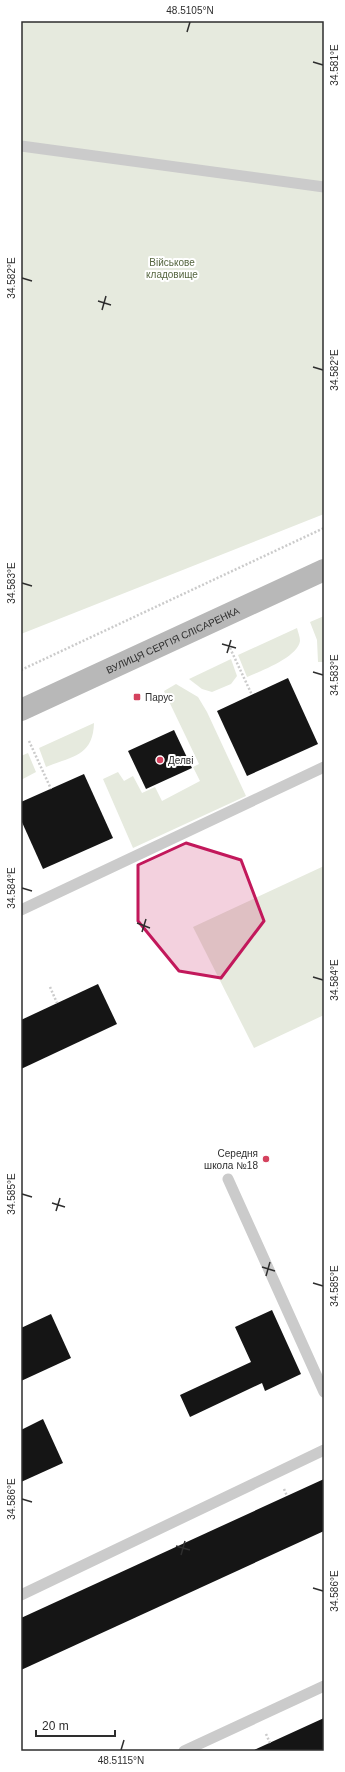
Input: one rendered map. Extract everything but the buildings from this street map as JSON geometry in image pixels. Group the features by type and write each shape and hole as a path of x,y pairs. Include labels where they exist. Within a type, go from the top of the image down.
{"street":[{"name":"ВУЛИЦЯ СЕРГІЯ СЛІСАРЕНКА","path":"21,710 324,570"}],"lane":[{"path":"21,146 324,187"},
{"path":"21,910 324,767"},
{"path":"228,1179 324,1392"},
{"path":"21,1595 324,1450"},
{"path":"184,1751 324,1686"}],"path":[{"path":"21,670 324,528"},
{"path":"230,648 252,695"},
{"path":"29,741 51,789"},
{"path":"50,987 57,1003"}],"highlighted area":[{"path":"186,843 241,860 264,921 221,978 179,971 138,921 138,865"}],"green space":[{"name":"Військове кладовище","path":"21,21 324,21 324,514 21,634"},
{"path":"324,616 324,662 318,662 317,640 310,622"},
{"path":"297,628 300,641 298,647 293,653 278,663 247,677 238,655"},
{"path":"231,659 237,676 231,684 212,692 202,689 189,679"},
{"path":"176,684 198,697 207,712 246,796 133,848 103,779 118,772 124,781 133,776 142,793 155,787 162,801 200,781 193,767 199,764 164,691"},
{"path":"94,723 93,734 85,749 73,757 46,767 39,748"},
{"path":"28,753 36,772 21,780 21,756"},
{"path":"324,866 324,1015 254,1048 193,927"}],"place":[{"name":"Парус","path":"137,697"},
{"name":"Делві","path":"160,760"},
{"name":"Середня школа №18","path":"266,1159"}]}
